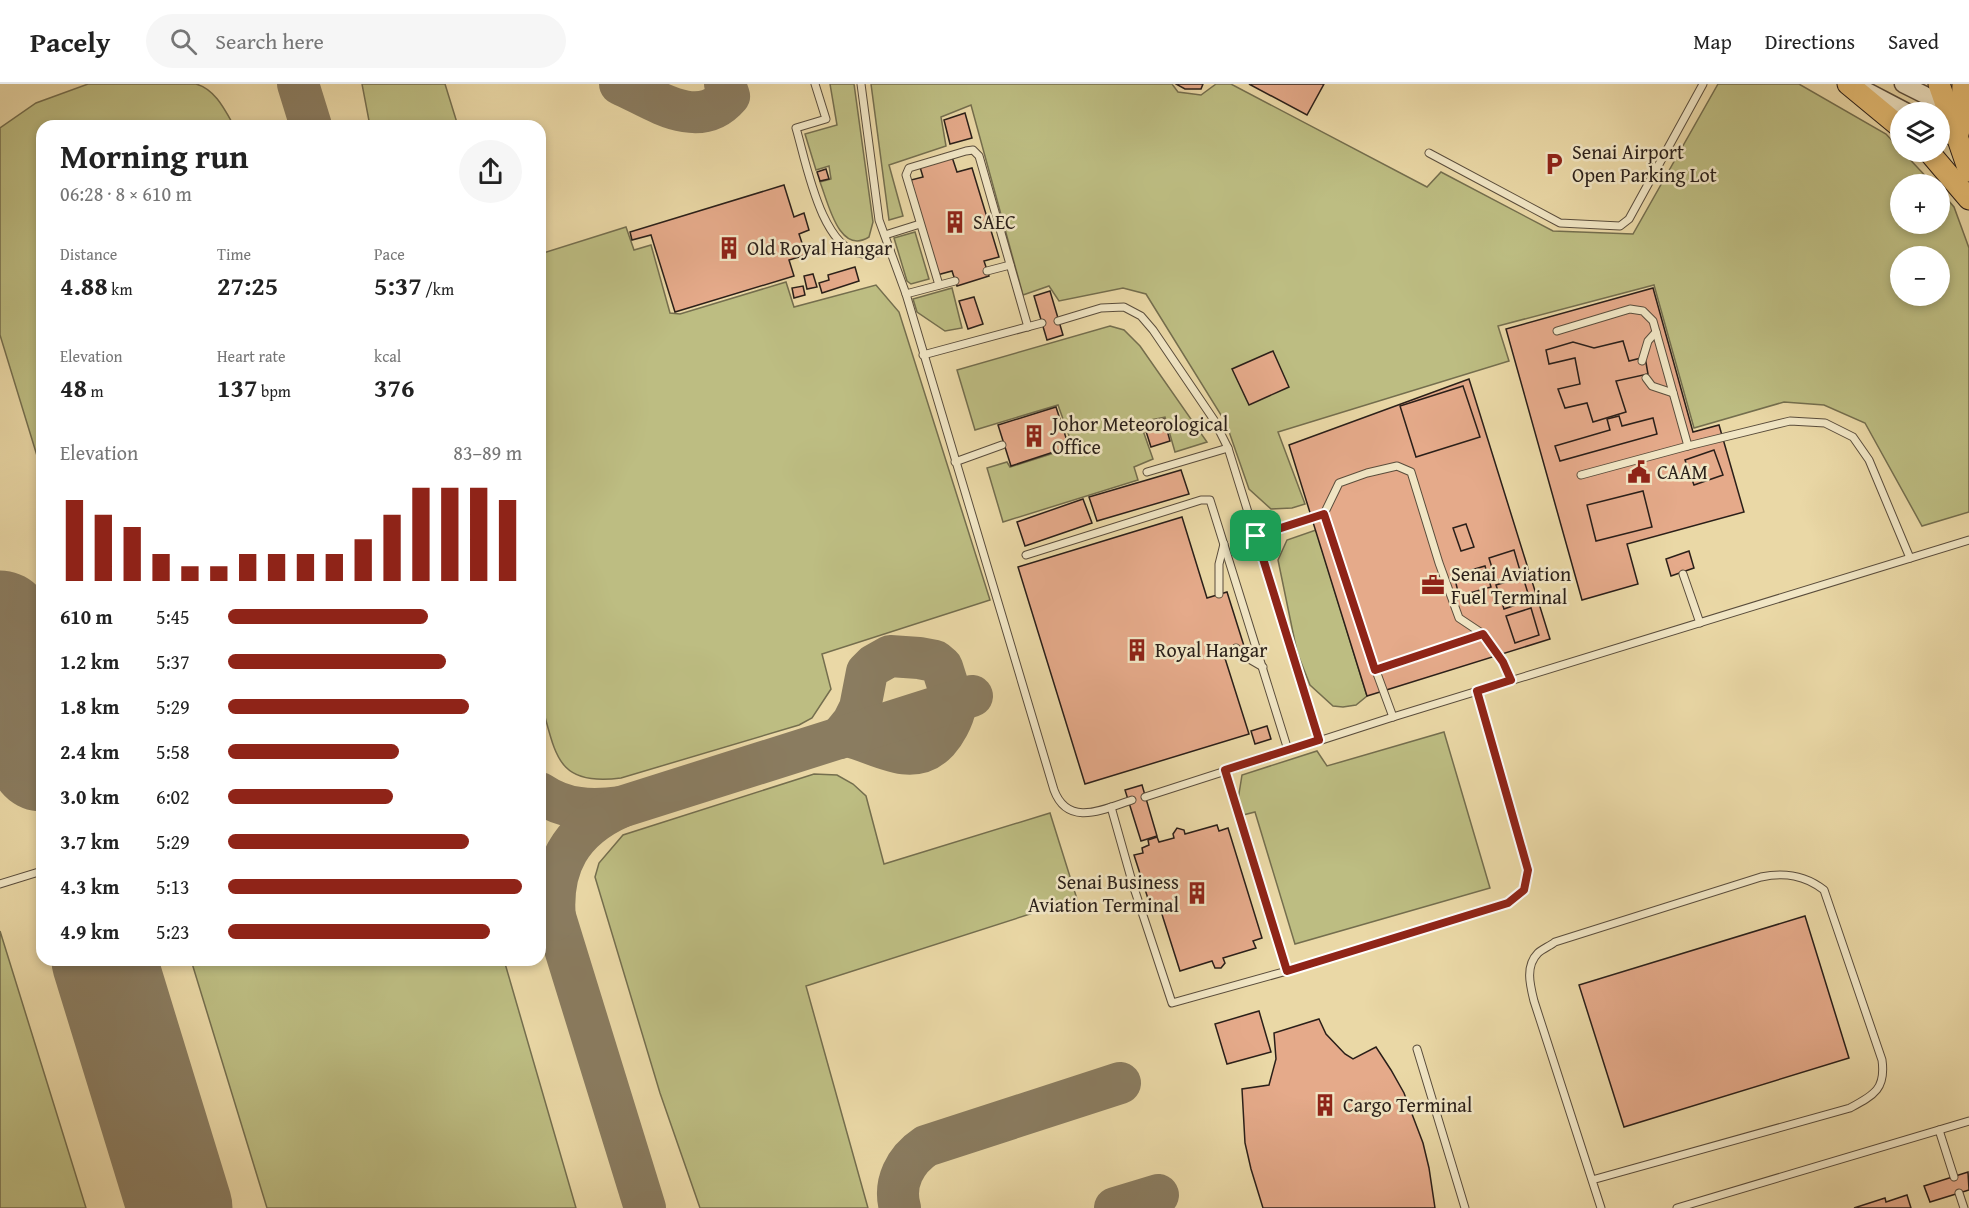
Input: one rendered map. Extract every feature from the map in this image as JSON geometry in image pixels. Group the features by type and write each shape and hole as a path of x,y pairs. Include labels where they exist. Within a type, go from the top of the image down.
{"main road":[{"path":"1848,84 1890,119"},
{"path":"1939,84 1955,124 1969,171"},
{"path":"1955,124 1963,84"},
{"path":"1938,162 1969,199"}],"street":[{"path":"1853,84 1890,103"},
{"path":"1903,84 1955,124"}],"lane":[{"path":"815,84 826,119 796,128 822,215 834,237 849,249 861,254 890,250"},
{"path":"861,84 879,220 906,294 1058,800 1065,808 1089,813 1132,800"},
{"path":"1429,153 1560,223 1620,226 1629,219 1703,84"},
{"path":"939,285 906,171 954,154 973,150 979,156 1028,327"},
{"path":"885,235 920,224"},
{"path":"987,271 1010,265"},
{"path":"906,294 955,280"},
{"path":"1058,321 1101,308 1124,307 1141,316 1214,420 1228,448 1319,740"},
{"path":"1557,331 1630,309 1643,311 1653,321 1688,446"},
{"path":"923,355 1042,323"},
{"path":"1642,361 1648,341 1656,332"},
{"path":"1646,378 1652,386 1673,393"},
{"path":"1581,475 1790,421 1825,423 1853,437 1869,460 1910,558"},
{"path":"955,462 1002,445"},
{"path":"1147,472 1228,448"},
{"path":"1393,717 1375,670 1324,514 1338,483 1367,473 1397,466 1411,472 1458,618 1483,634 1503,662 1511,680"},
{"path":"1026,555 1201,500 1210,500 1288,750"},
{"path":"1256,536 1324,514"},
{"path":"1145,797 1511,680 1969,540"},
{"path":"1219,594 1219,564 1224,542"},
{"path":"1683,574 1700,622"},
{"path":"1375,670 1483,634"},
{"path":"1236,648 1244,656 1263,667"},
{"path":"1111,807 1133,885 1172,1003 1287,971 1508,903 1524,890 1528,870 1477,691"},
{"path":"1225,770 1287,971"},
{"path":"0,884 36,873"},
{"path":"1592,1180 1850,1108 1869,1098 1879,1087 1884,1076 1882,1060 1824,890 1811,880 1778,874 1761,877 1555,942 1538,953 1531,966 1530,982 1534,1001 1601,1208"},
{"path":"1417,1049 1465,1208"},
{"path":"1677,1208 1969,1121"},
{"path":"1939,1130 1954,1177"},
{"path":"1959,1193 1964,1208"}],"green space":[{"path":"88,84 196,84 214,95 231,120 36,120 36,452 0,335 0,128 36,103"},
{"path":"362,84 445,84 456,120 369,120"},
{"path":"830,84 854,84 873,222 869,237 859,241 850,239 836,224 820,182 831,179 829,166 816,170 805,134 837,125"},
{"path":"871,84 1172,84 1178,92 1201,95 1216,84 1231,84 1427,187 1441,172 1553,231 1633,234 1718,84 1799,84 1886,134 1890,138 1890,162 1912,162 1924,174 1890,174 1890,234 1950,234 1950,202 1954,207 1969,248 1969,512 1922,526 1865,423 1824,405 1784,402 1694,428 1654,285 1498,326 1509,361 1278,432 1305,504 1292,508 1271,509 1249,489 1226,423 1146,294 1123,288 1059,301 1049,286 1023,295 971,105 941,117 946,146 889,165 903,216 889,220"},
{"path":"626,227 634,250 651,245 670,313 680,314 786,282 794,307 876,285 899,312 990,600 822,654 831,689 812,718 799,725 621,778 582,777 570,771 561,762 555,750 546,721 546,252"},
{"path":"915,232 929,279 911,284 907,281 894,238"},
{"path":"952,288 962,328 945,331 917,312 913,299"},
{"path":"1110,326 1124,330 1140,346 1207,442 1175,452 1165,417 1140,422 1153,459 1134,467 1138,480 1003,522 987,468 1007,462 1010,467 1073,447 1058,405 975,430 957,370"},
{"path":"1316,530 1367,696 1356,705 1333,706 1310,685 1297,652 1278,560 1287,540"},
{"path":"1444,732 1490,888 1295,944 1255,812 1243,815 1238,800 1242,775 1317,751 1327,766"},
{"path":"814,774 837,775 853,784 866,796 884,864 1050,813 1077,899 806,986 868,1208 700,1208 660,1093 595,877 599,863 623,835"},
{"path":"0,931 86,1208 0,1208"},
{"path":"193,966 506,966 576,1208 267,1208"}],"building":[{"path":"1176,84 1203,84 1201,89 1185,89"},
{"path":"1249,84 1324,84 1307,115"},
{"path":"965,113 972,138 950,144 944,120"},
{"name":"SAEC","path":"952,157 957,172 972,168 999,257 984,261 989,276 957,286 952,271 937,275 911,180 923,177 920,167"},
{"path":"826,169 829,179 820,181 817,172"},
{"name":"Old Royal Hangar","path":"784,185 794,217 804,213 809,230 799,234 806,255 789,260 794,276 675,312 651,235 632,240 630,232"},
{"path":"855,267 859,281 822,293 819,283 829,280 828,275"},
{"path":"813,274 817,287 807,289 804,276"},
{"path":"803,286 805,295 794,298 792,288"},
{"name":"CAAM","path":"1653,288 1693,432 1719,425 1744,512 1627,544 1638,584 1582,600 1506,329"},
{"path":"1050,291 1063,335 1047,340 1034,296"},
{"path":"974,297 983,324 968,329 959,301"},
{"path":"1623,341 1629,361 1645,357 1648,374 1616,381 1626,412 1593,422 1587,403 1565,408 1558,389 1580,384 1575,358 1549,364 1546,350 1573,342 1594,348"},
{"path":"1273,351 1289,387 1249,405 1232,369"},
{"name":"Senai Aviation Fuel Terminal","path":"1469,379 1550,639 1367,696 1289,445"},
{"path":"1463,386 1480,437 1416,457 1400,406"},
{"name":"Johor Meteorological Office","path":"1056,407 1069,447 1011,466 998,425"},
{"path":"1619,416 1622,426 1653,418 1657,434 1560,461 1555,446 1610,430 1607,419"},
{"path":"1164,419 1170,441 1151,447 1144,425"},
{"path":"1714,450 1723,475 1694,485 1685,460"},
{"path":"1181,470 1189,494 1097,521 1089,497"},
{"path":"1643,491 1652,527 1596,541 1587,505"},
{"path":"1083,499 1092,523 1025,546 1017,522"},
{"name":"Royal Hangar","path":"1182,517 1207,598 1227,592 1244,646 1223,652 1249,734 1085,784 1018,567"},
{"path":"1466,524 1474,547 1461,551 1453,528"},
{"path":"1514,550 1521,574 1496,581 1489,558"},
{"path":"1689,551 1694,568 1671,576 1666,559"},
{"path":"1485,566 1491,587 1459,596 1454,575"},
{"path":"1523,577 1530,600 1504,609 1496,585"},
{"path":"1531,608 1539,635 1515,643 1506,616"},
{"path":"1267,726 1271,739 1255,744 1251,731"},
{"path":"1142,785 1157,836 1141,841 1125,790"},
{"name":"Senai Business Aviation Terminal","path":"1217,825 1219,831 1228,828 1262,938 1253,941 1256,948 1223,958 1225,963 1221,968 1215,968 1212,961 1180,971 1159,905 1151,908 1134,855 1143,853 1142,848 1149,845 1148,840 1157,837 1159,842 1174,838 1173,834 1177,828 1184,830 1185,834"},
{"path":"1805,916 1849,1058 1624,1127 1579,985"},
{"path":"1259,1011 1271,1052 1227,1064 1215,1024"},
{"name":"Cargo Terminal","path":"1319,1019 1326,1034 1345,1054 1353,1059 1376,1047 1391,1070 1404,1093 1423,1143 1435,1208 1263,1208 1245,1143 1242,1089 1269,1085 1276,1059 1274,1033"},
{"path":"1968,1172 1969,1190 1930,1202 1924,1186"},
{"path":"1907,1195 1911,1208 1854,1208 1885,1198 1886,1202"}],"taxiway":[{"path":"298,84 309,120"},
{"path":"620,84 661,104 690,112 704,111 717,106 729,96 725,84"},
{"path":"840,738 853,722 860,708 867,672 874,665 890,656 935,661 942,667 955,708 951,721 943,734 928,749 916,753 905,753 846,736"},
{"path":"555,920 556,883 567,852 589,826 604,816 621,807 972,696"},
{"path":"546,797 579,808 621,807"},
{"path":"548,894 645,1208"},
{"path":"900,1208 898,1190 902,1173 912,1158 926,1146 1120,1083"},
{"path":"1115,1208 1158,1195"}],"runway":[{"path":"0,623 36,740"},
{"path":"106,966 180,1208"}],"place":[{"name":"Senai Airport Open Parking Lot","path":"1554,164"},
{"name":"SAEC","path":"955,222"},
{"name":"Old Royal Hangar","path":"729,248"},
{"name":"Johor Meteorological Office","path":"1034,436"},
{"name":"CAAM","path":"1639,472"},
{"name":"Senai Aviation Fuel Terminal","path":"1433,585"},
{"name":"Royal Hangar","path":"1137,650"},
{"name":"Senai Business Aviation Terminal","path":"1197,893"},
{"name":"Cargo Terminal","path":"1325,1105"}],"route":[{"path":"1324,514 1375,670 1483,634 1503,662 1511,680 1477,691 1528,870 1524,890 1508,903 1287,971 1225,770 1319,740 1256,536 1324,514"}]}
